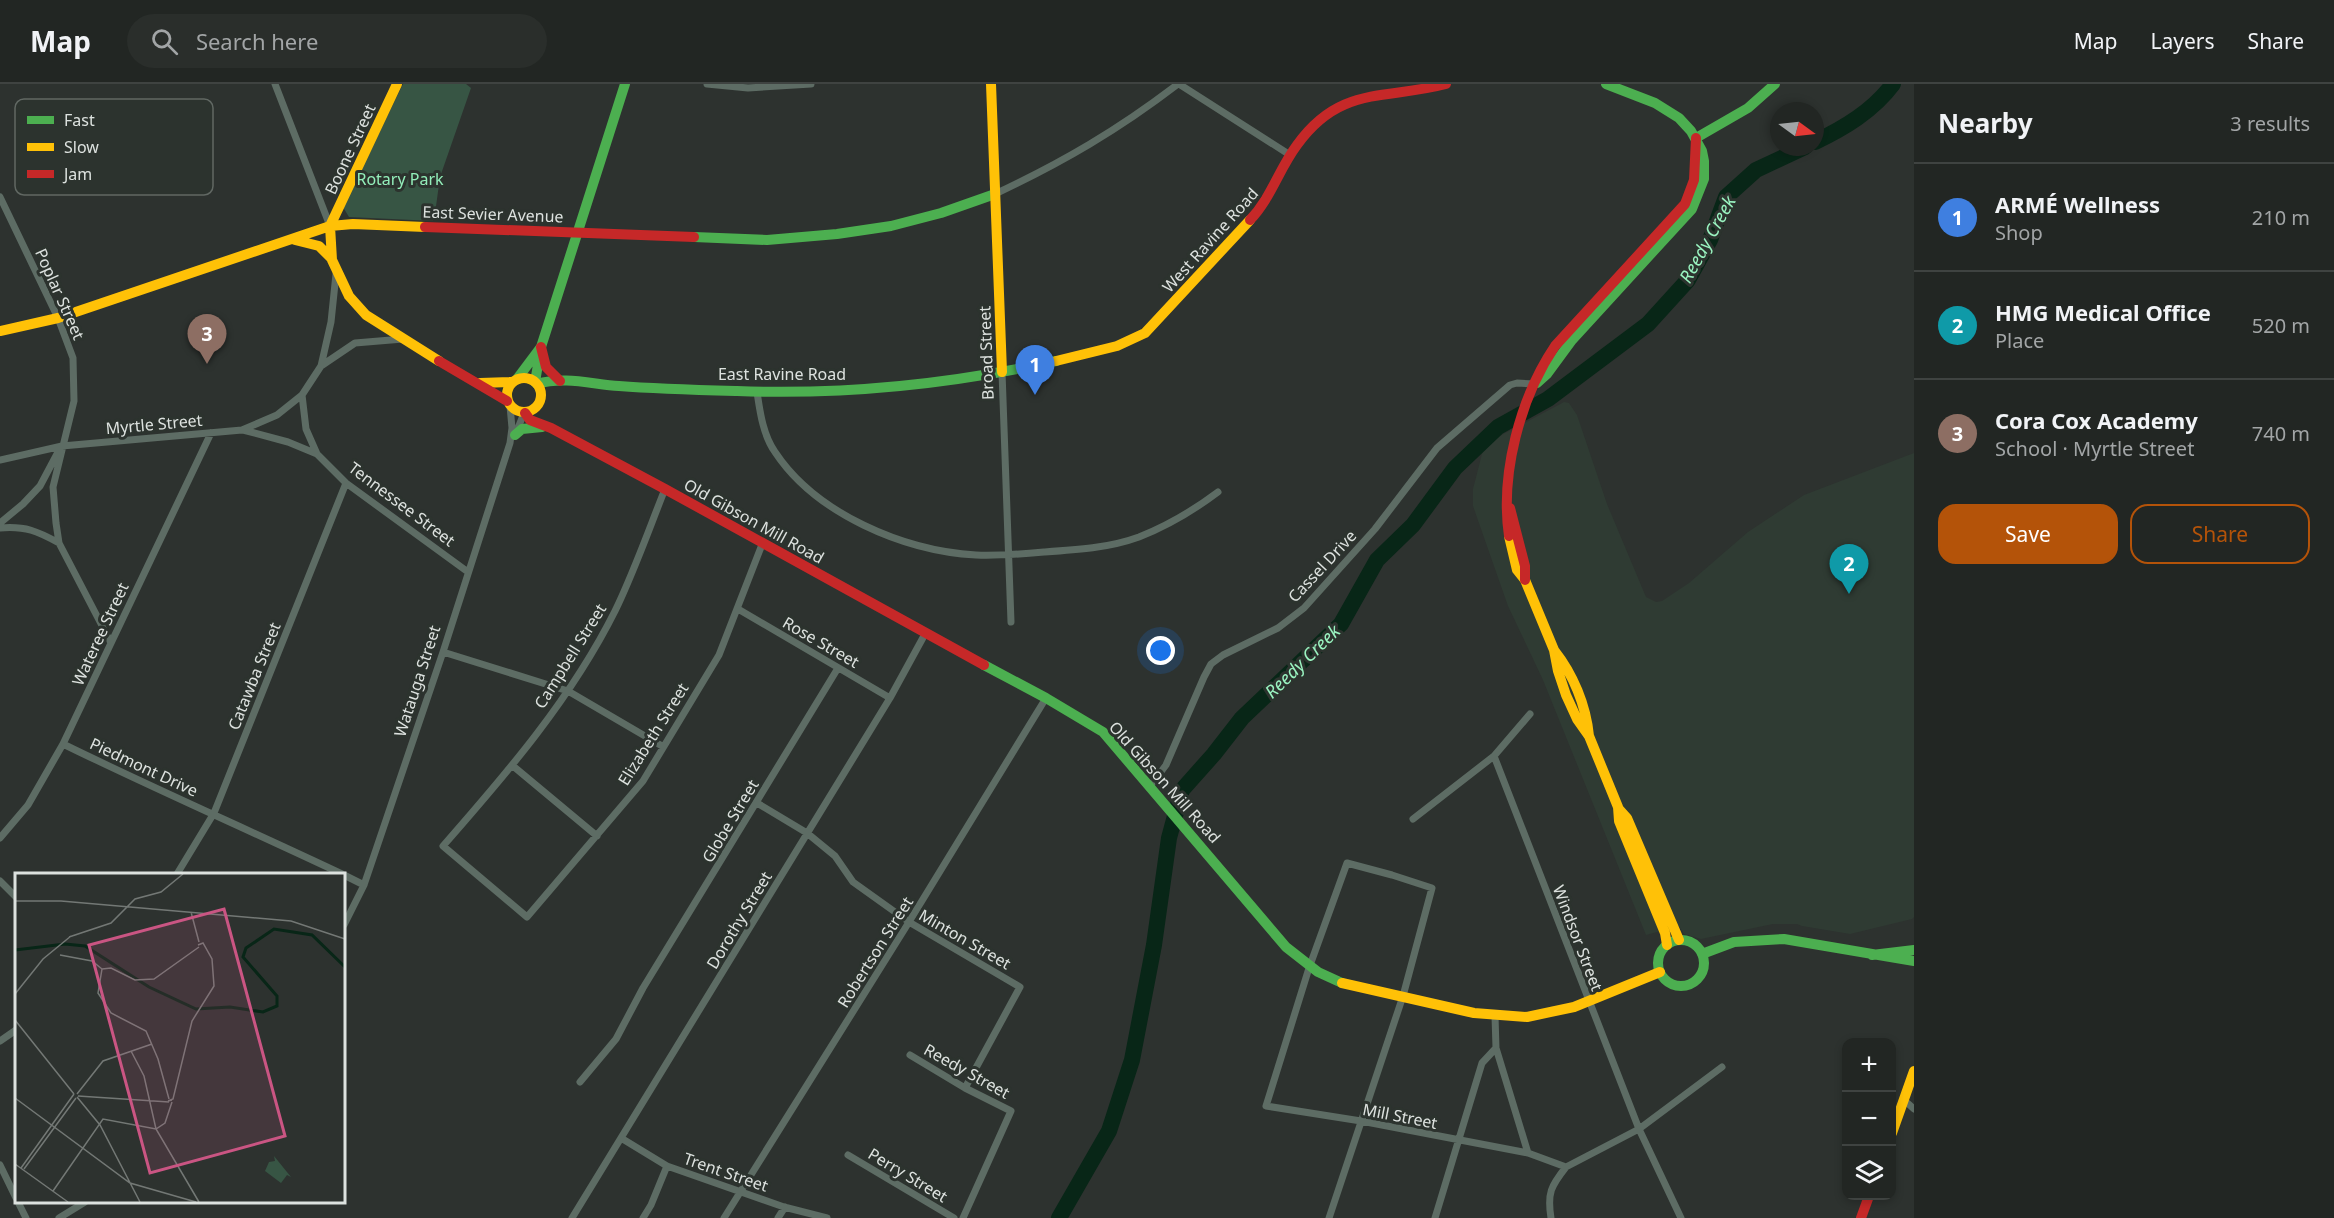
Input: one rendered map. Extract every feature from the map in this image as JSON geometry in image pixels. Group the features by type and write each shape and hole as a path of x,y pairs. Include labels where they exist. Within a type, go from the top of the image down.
{"main road":[{"name":"Boone Street","path":"330,226 397,84"},
{"path":"539,401 536,383 542,347 625,84"},
{"name":"Broad Street","path":"991,84 1002,372"},
{"name":"West Ravine Road","path":"1002,372 1103,350 1133,340 1145,333 1263,205 1290,155 1321,120 1357,99 1446,84"},
{"path":"1606,84 1673,112 1685,124 1703,152 1705,171 1700,195 1692,209 1572,340 1533,388 1516,433 1511,460 1509,505 1525,566 1525,580 1554,650 1563,659 1589,724 1589,736 1618,807 1627,818 1679,940"},
{"path":"1696,138 1744,112 1765,96 1775,84"},
{"name":"East Sevier Avenue","path":"0,331 58,318 330,226 353,224 726,240 802,238 891,226 941,213 995,194"},
{"path":"330,226 332,260 357,307 403,339 480,383 517,411 524,413 532,411 546,390 560,381 550,375 544,363 542,347"},
{"path":"291,239 319,246 332,260"},
{"path":"509,403 507,391 542,347"},
{"name":"East Ravine Road","path":"536,383 546,380 630,387 757,392 875,388 1002,372"},
{"path":"480,383 526,378 536,383"},
{"name":"Old Gibson Mill Road","path":"539,401 552,428"},
{"name":"Old Gibson Mill Road","path":"524,413 530,420 552,428 665,489 925,634 1046,698 1103,732 1160,796 1286,947 1309,968 1331,980 1495,1016 1519,1018 1543,1016 1588,1001 1660,972"},
{"path":"513,439 522,429 552,428"},
{"path":"1618,807 1619,821 1665,933 1667,945"},
{"path":"1702,954 1734,942 1784,939 1914,961"},
{"path":"1679,940 1692,944 1702,954 1703,968 1696,980 1683,986 1669,983 1660,972 1658,958 1667,945 1679,940"},
{"path":"1872,954 1914,950"},
{"path":"1896,1122 1914,1071"},
{"path":"1861,1218 1868,1200"}],"street":[{"path":"275,84 330,226"},
{"path":"707,84 748,88 811,84"},
{"path":"995,194 1095,143 1139,114 1178,84 1290,155"},
{"name":"Poplar Street","path":"0,197 58,318 73,358 74,401 53,487 59,543 111,643"},
{"path":"302,395 321,366 331,322 337,273"},
{"path":"321,366 355,343 403,339"},
{"name":"Broad Street","path":"1002,372 1011,622"},
{"name":"Cassel Drive","path":"1151,786 1166,765 1211,664 1223,655 1278,628 1304,608 1366,540 1443,443 1510,385 1517,383 1533,388"},
{"path":"757,392 762,422 774,451 794,476 847,516 878,532 925,547 975,555 1009,555 1106,546 1138,537 1180,517 1218,492"},
{"name":"Myrtle Street","path":"0,460 62,446 242,430 277,415 302,395"},
{"name":"Tennessee Street","path":"302,395 306,429 317,454 346,483 468,572"},
{"name":"Watauga Street","path":"509,403 513,439"},
{"name":"Watauga Street","path":"345,923 364,885 513,439 524,413"},
{"path":"242,430 288,442 317,454"},
{"name":"Wateree Street","path":"0,838 28,805 63,744 211,433"},
{"path":"0,523 40,486 62,446"},
{"name":"Catawba Street","path":"178,873 214,813 346,483"},
{"name":"Campbell Street","path":"526,916 443,846 513,766 568,691 615,611 665,489"},
{"path":"0,528 18,526 34,530 59,543"},
{"name":"Elizabeth Street","path":"526,916 643,782 662,746 719,654 763,543"},
{"name":"Rose Street","path":"738,609 890,698"},
{"name":"Dorothy Street","path":"572,1218 890,698 925,634"},
{"path":"443,652 568,691 662,746"},
{"name":"Globe Street","path":"580,1082 616,1038 643,988 838,668"},
{"name":"Robertson Street","path":"724,1218 1046,698"},
{"path":"1413,819 1494,756 1530,714"},
{"name":"Piedmont Drive","path":"63,744 339,873"},
{"name":"Windsor Street","path":"1494,756 1639,1129 1681,1218"},
{"path":"513,766 597,836"},
{"name":"Minton Street","path":"757,803 807,833 835,856 853,882 909,922 1020,987 965,1088"},
{"path":"1309,968 1347,863 1432,888 1403,996 1329,1218"},
{"name":"Piedmont Drive","path":"345,876 364,885"},
{"path":"0,881 15,896"},
{"name":"Mill Street","path":"1309,968 1266,1106 1361,1121 1528,1154 1566,1167"},
{"path":"1495,1016 1496,1048 1528,1154"},
{"path":"0,1041 15,1031"},
{"path":"1435,1218 1482,1063 1496,1048"},
{"name":"Reedy Street","path":"910,1055 965,1088 1011,1111 963,1218"},
{"path":"1551,1218 1548,1203 1552,1186 1566,1167 1639,1129 1722,1067"},
{"path":"1904,1100 1914,1109"},
{"name":"Trent Street","path":"621,1138 667,1166 785,1207 827,1218"},
{"name":"Perry Street","path":"848,1155 954,1218"},
{"path":"0,1165 15,1196"},
{"path":"643,1218 667,1166"},
{"path":"19,1203 27,1218"},
{"path":"59,1218 83,1203"},
{"path":"778,1218 785,1207"}],"shaded area":[{"path":"1564,402 1569,403 1577,415 1607,504 1646,597 1656,602 1662,601 1689,583 1748,532 1804,495 1914,453 1914,917 1912,919 1850,934 1797,924 1773,924 1701,939 1684,934 1679,926 1646,935 1543,680 1508,606 1473,506 1473,489 1483,450 1494,439"}],"green space":[{"name":"Rotary Park","path":"403,84 466,84 471,88 440,177 434,221 349,217 343,207"}],"waterway":[{"name":"Reedy Creek","path":"1824,138 1857,118 1893,84"},
{"name":"Reedy Creek","path":"1059,1218 1109,1131 1132,1060 1154,945 1169,838 1182,790 1242,718 1341,624 1377,560 1413,525 1455,468 1498,427 1548,399 1648,324 1688,280 1710,240 1726,197 1756,170 1786,156"}],"traffic: fast":[{"path":"517,379 541,347 625,84"},
{"path":"1537,383 1547,374 1572,340 1692,209 1704,179 1702,151 1691,131 1679,118 1655,103 1606,84"},
{"path":"1696,138 1748,108 1775,84"},
{"path":"694,237 767,240 837,234 891,226 941,213 995,194"},
{"path":"535,382 540,353"},
{"path":"537,384 567,381 663,389 817,391 938,382 1056,361"},
{"path":"515,435 522,429 542,427"},
{"path":"984,665 1103,732 1286,947 1318,972 1342,983"},
{"path":"1702,954 1734,942 1784,939 1914,961"},
{"path":"1681,940 1697,947 1704,963 1697,979 1681,986 1665,979 1658,963 1665,947 1681,940"},
{"path":"1872,955 1914,950"}],"traffic: slow":[{"path":"397,84 330,226 332,260 349,296 366,315 439,361"},
{"path":"991,84 1002,372"},
{"path":"1056,361 1117,346 1145,333 1250,220"},
{"path":"0,331 58,318 330,226 353,224 425,227"},
{"path":"295,240 319,246 332,259"},
{"path":"524,378 536,383 541,395 536,407 524,412 512,407 507,395 512,383 524,378"},
{"path":"480,383 512,382"},
{"path":"1509,536 1517,570 1525,580 1554,650 1566,695 1577,719 1589,736 1618,807 1619,821 1665,933 1667,945"},
{"path":"1554,650 1578,690 1589,736"},
{"path":"1618,808 1627,818 1679,940"},
{"path":"1342,983 1474,1013 1527,1017 1574,1007 1660,972"},
{"path":"1896,1122 1914,1071"}],"traffic: jam":[{"path":"1250,220 1264,202 1297,145 1313,126 1330,112 1365,98 1446,84"},
{"path":"1509,536 1507,487 1510,462 1532,389 1555,346 1685,204 1694,180 1696,138"},
{"path":"425,227 694,237"},
{"path":"541,347 546,367 560,381"},
{"path":"439,361 507,401"},
{"path":"525,413 530,420 551,428 665,489 984,665"},
{"path":"1510,508 1525,566 1525,580"},
{"path":"1861,1218 1868,1200"}],"place":[{"name":"Cora Cox Academy","path":"207,364"},
{"name":"ARMÉ Wellness","path":"1035,395"},
{"name":"HMG Medical Office","path":"1849,594"}]}
